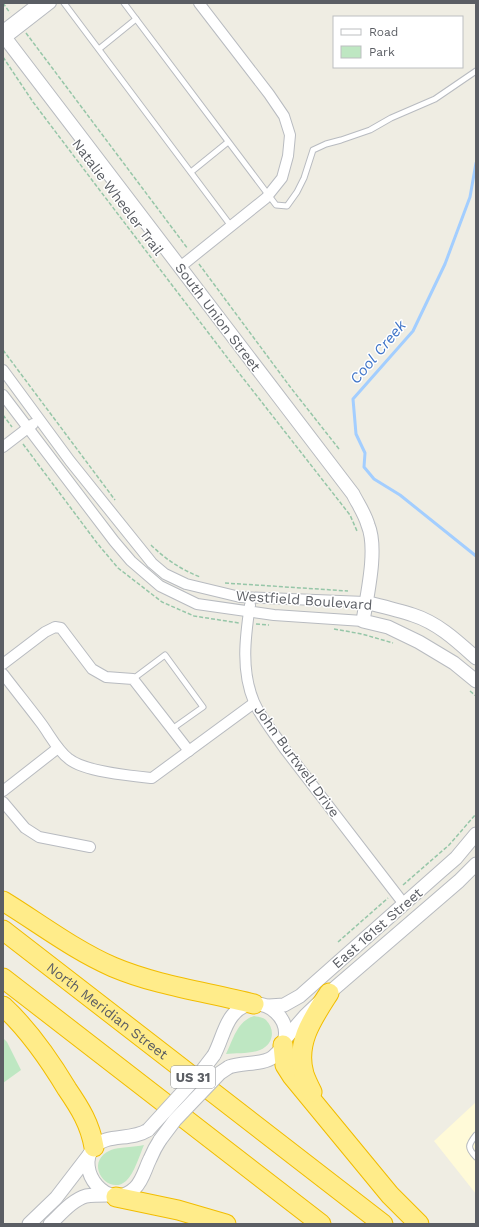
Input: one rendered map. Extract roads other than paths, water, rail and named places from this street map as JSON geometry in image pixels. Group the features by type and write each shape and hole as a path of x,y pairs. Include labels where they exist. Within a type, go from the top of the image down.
{"highway":[{"path":"3,901 83,952 113,967 163,984 222,995 262,1005"},
{"name":"North Meridian Street","path":"3,930 383,1224"},
{"name":"US 31","path":"3,978 321,1224"},
{"path":"318,1108 305,1075 302,1064 302,1050 304,1039 310,1023 329,993"},
{"path":"3,1006 27,1032 53,1065 84,1115 90,1127 92,1151"},
{"path":"284,1042 284,1060 288,1070 390,1195 418,1224"},
{"path":"112,1196 178,1210 226,1224"}],"street":[{"path":"4,34 18,23 38,3"},
{"path":"18,23 51,3"},
{"path":"180,266 268,196 282,178 288,156 290,135 284,116 269,94 199,3"},
{"name":"South Union Street","path":"4,34 353,494 369,526 372,546 363,621"},
{"name":"Westfield Boulevard","path":"3,370 70,461 152,563 165,574 186,584 240,597 366,598 427,621 452,636 476,658"},
{"name":"Westfield Boulevard","path":"3,395 114,541 131,561 160,586 197,604 274,616 363,621 388,627 419,642 454,663 476,681"},
{"path":"3,447 40,419"},
{"name":"John Burtwell Drive","path":"251,597 245,657 246,677 254,703 284,748 404,904"},
{"path":"3,664 45,632 54,627 61,628 92,669 106,677 133,679 188,751"},
{"path":"3,674 42,724 58,748 69,760 82,766 128,776 152,778 254,703"},
{"path":"3,791 58,748"},
{"path":"3,802 25,828 39,838 90,847"},
{"name":"East 161st Street","path":"92,1151 100,1142 108,1139 137,1135 148,1130 201,1072 214,1054 233,1015 246,1006 284,1005 300,996 456,858 476,834"},
{"name":"East 161st Street","path":"112,1196 129,1193 139,1184 149,1160 160,1140 179,1116 220,1073 229,1066 268,1060 278,1052 284,1042 305,1016 329,993 459,881 476,864"},
{"path":"262,1005 282,1018 286,1032 284,1042"},
{"path":"92,1151 89,1168 91,1176 97,1185 112,1196"},
{"path":"29,1224 56,1198 92,1151"},
{"path":"50,1224 69,1206 81,1198 87,1196 112,1196"}],"lane":[{"path":"64,3 231,226"},
{"path":"124,3 276,205 287,206 297,192 304,178 313,150 326,144 346,139 370,130 390,118 435,99 476,71"},
{"path":"99,49 136,20"},
{"path":"191,172 228,142"},
{"path":"133,679 165,655 203,707 172,729"},
{"path":"476,1135 469,1147 471,1152 476,1157"}],"waterway":[{"name":"Cool Creek","path":"476,163 470,197 445,264 413,331 353,399 356,434 365,453 364,467 374,479 400,495 476,556"}]}
